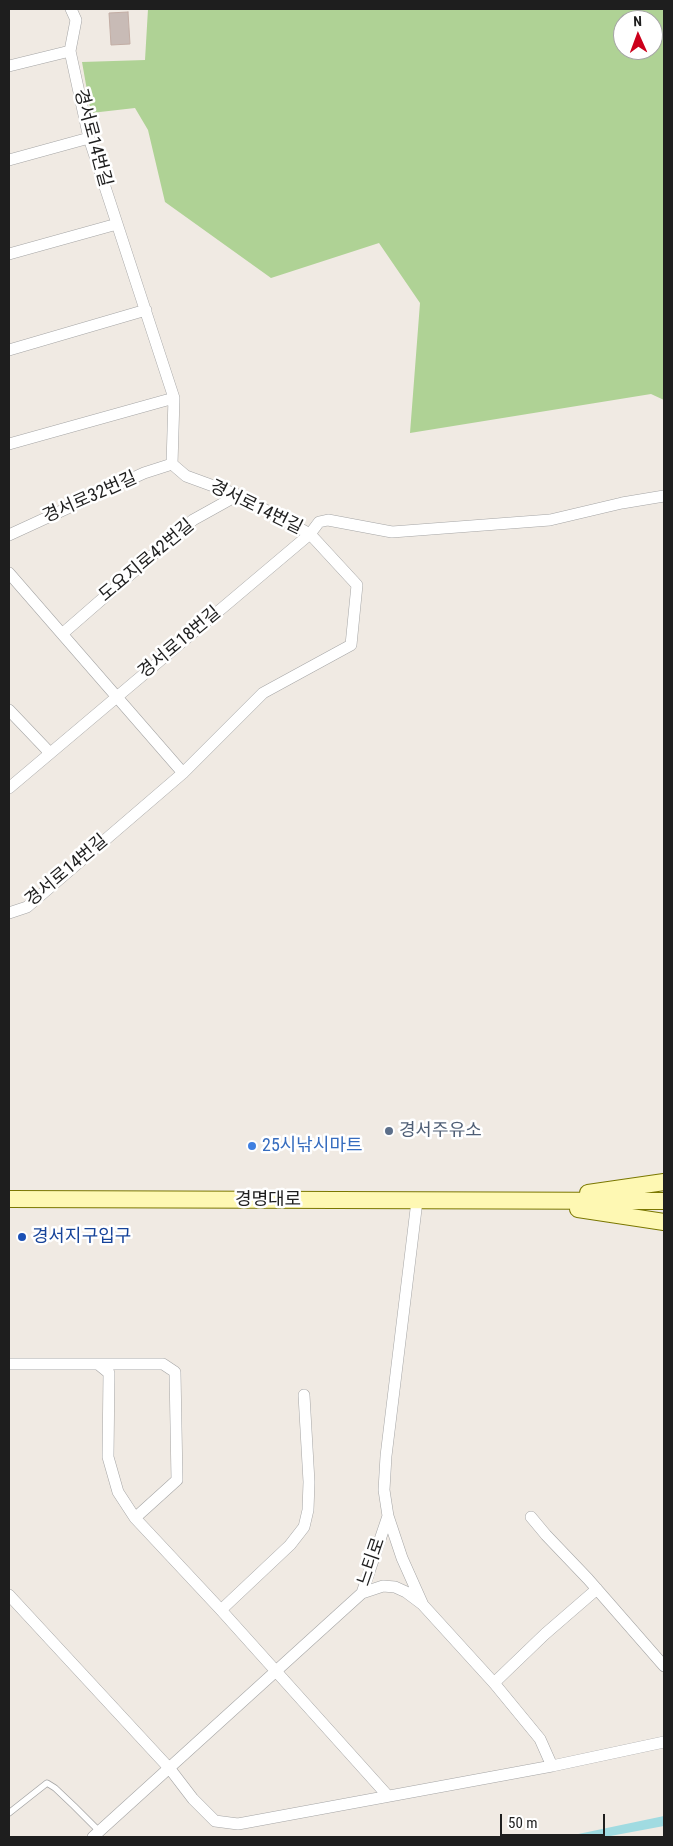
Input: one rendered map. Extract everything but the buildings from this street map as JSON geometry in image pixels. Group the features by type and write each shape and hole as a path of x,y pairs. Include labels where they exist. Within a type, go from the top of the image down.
{"main road":[{"name":"경명대로","path":"527,1202 664,1182"},
{"name":"경명대로","path":"9,1200 664,1201"},
{"name":"경명대로","path":"527,1202 664,1222"}],"street":[{"name":"경서로14번길","path":"9,913 27,906 183,773 263,693 351,645 357,585 310,534 238,495 186,476 172,464 174,398 90,138 70,51 76,20 71,9"},
{"path":"9,66 70,51"},
{"path":"9,160 90,138"},
{"path":"9,254 117,224"},
{"path":"9,350 146,310"},
{"path":"9,444 174,398"},
{"name":"경서로32번길","path":"9,535 144,473 172,464"},
{"name":"도요지로42번길","path":"62,634 193,520 238,495"},
{"name":"경서로18번길","path":"9,788 310,534 318,522 328,520 392,532 550,520 622,503 664,496"},
{"path":"9,573 183,773"},
{"path":"9,710 50,753"},
{"name":"느티로","path":"96,1834 170,1769 362,1593 388,1516 384,1490 386,1456 417,1201"},
{"path":"9,1364 163,1364 175,1372 177,1480 135,1518"},
{"path":"98,1364 109,1373 108,1457 118,1492 135,1518 222,1610 388,1796"},
{"path":"222,1610 290,1545 304,1527 308,1510 304,1395"},
{"path":"388,1516 402,1558 423,1605"},
{"path":"531,1517 664,1666"},
{"path":"362,1593 383,1586 395,1587 406,1592 423,1605 494,1683 540,1739 552,1766"},
{"path":"494,1683 597,1589"},
{"path":"9,1595 170,1769 215,1821 238,1824 552,1766 664,1742"}],"lane":[{"path":"9,1813 47,1783 74,1806 96,1834"}],"green space":[{"path":"148,9 664,9 664,400 651,394 410,433 420,303 379,243 271,278 165,202 148,130 135,108 91,113 82,62 145,60"}],"water":[{"path":"664,1816 664,1826 605,1837 564,1837"}],"place":[{"name":"경서주유소","path":"389,1131"},
{"name":"25시낚시마트","path":"252,1146"},
{"name":"경서지구입구","path":"22,1237"}]}
